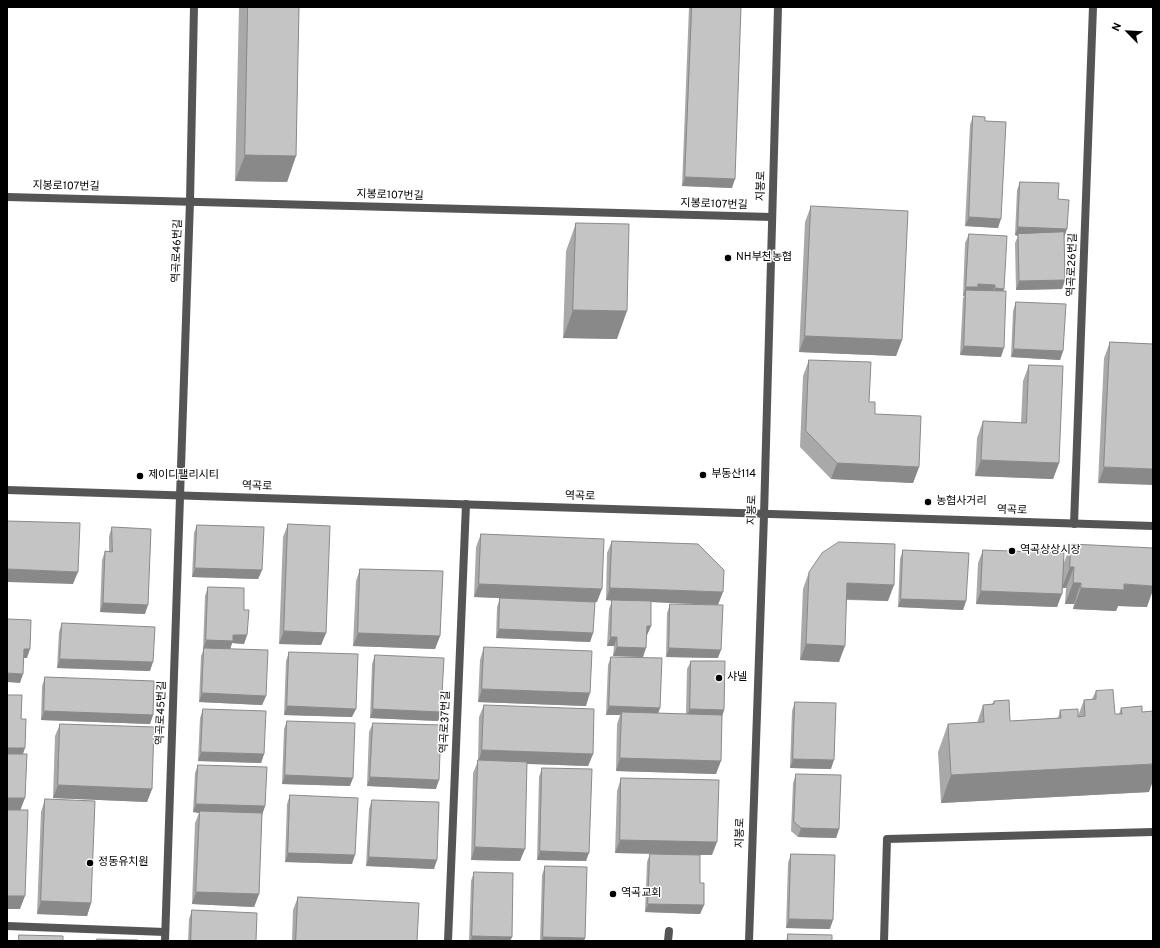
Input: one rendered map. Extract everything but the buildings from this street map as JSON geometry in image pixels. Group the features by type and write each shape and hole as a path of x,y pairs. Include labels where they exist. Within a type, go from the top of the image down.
{"street":[{"name":"역곡로46번길","path":"181,495 194,7"},
{"name":"지봉로","path":"749,941 764,515 778,7"},
{"name":"역곡로26번길","path":"1074,524 1093,7"},
{"name":"지봉로107번길","path":"7,197 772,217"},
{"name":"역곡로","path":"7,490 764,515 1153,526"},
{"name":"역곡로45번길","path":"7,926 165,937 181,495"},
{"name":"역곡로37번길","path":"448,941 466,504"},
{"path":"884,941 887,839 1153,832"},
{"path":"668,941 669,931"}],"place":[{"name":"NH부천농협","path":"728,258"},
{"name":"부동산114","path":"703,475"},
{"name":"제이디팰리시티","path":"140,476"},
{"name":"농협사거리","path":"928,502"},
{"name":"역곡상상시장","path":"1012,551"},
{"name":"샤넬","path":"719,678"},
{"name":"정동유치원","path":"90,863"},
{"name":"역곡교회","path":"613,894"}]}
